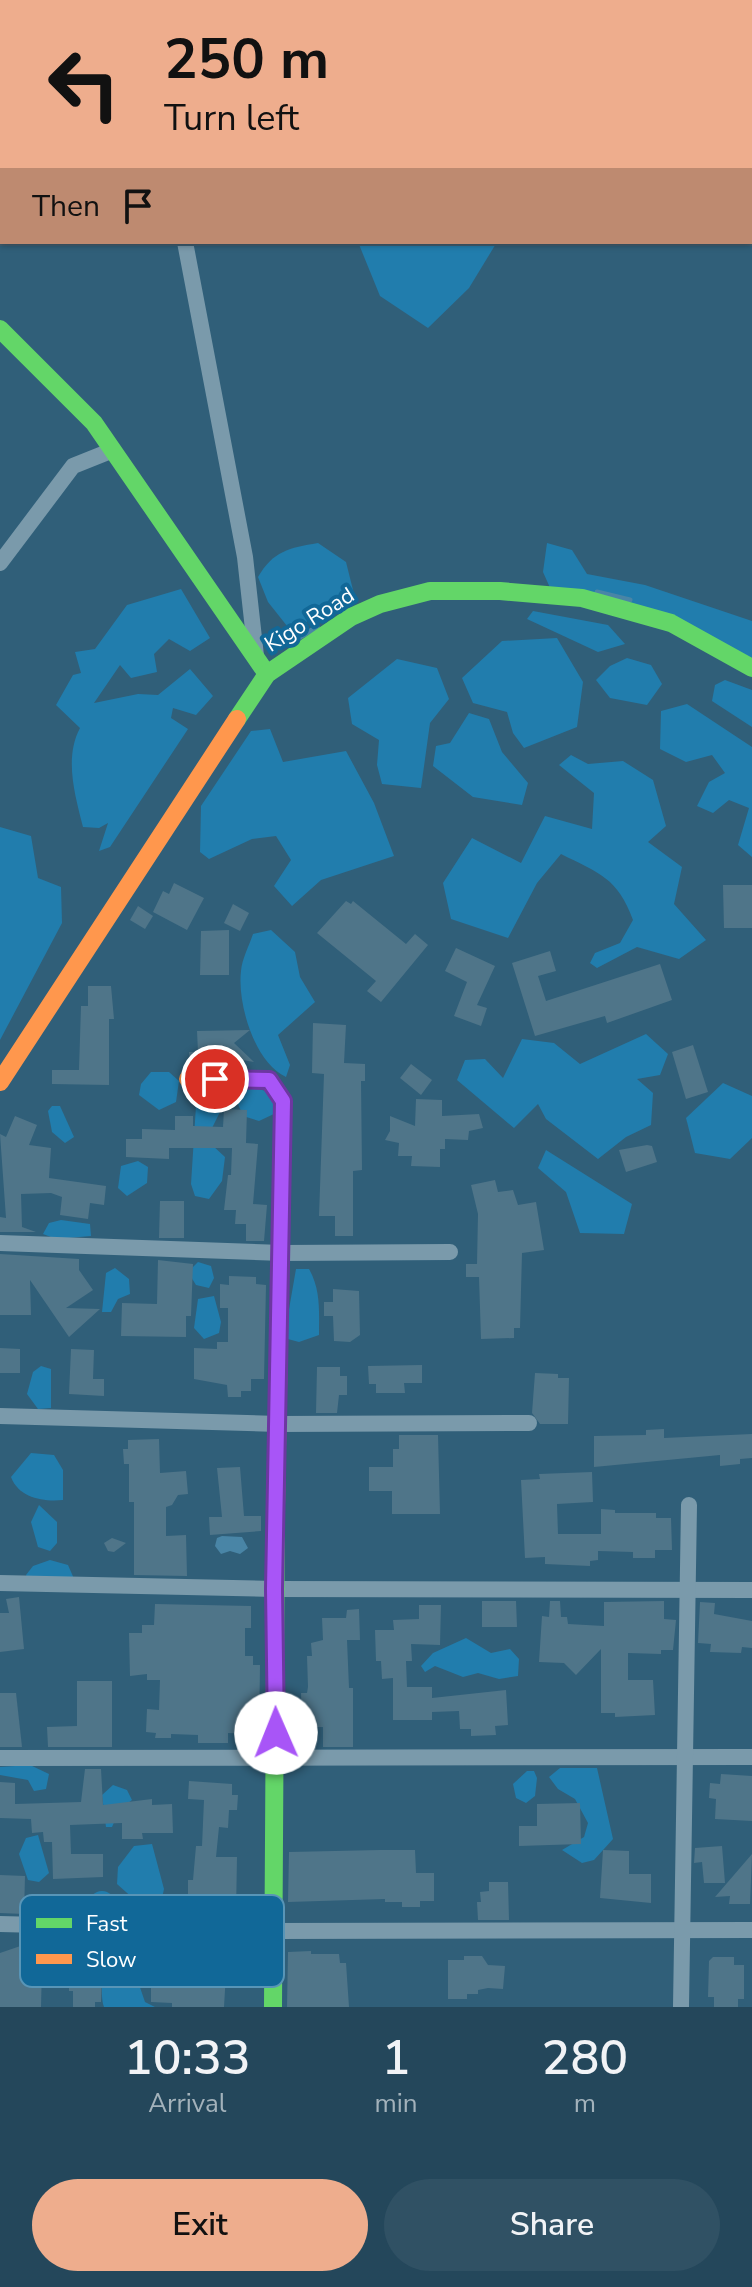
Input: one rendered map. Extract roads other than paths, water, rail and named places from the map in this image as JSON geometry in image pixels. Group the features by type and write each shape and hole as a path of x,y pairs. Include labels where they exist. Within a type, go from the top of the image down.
{"street":[{"path":"185,244 217,425 242,541 261,668"},
{"path":"0,329 69,394 113,450 261,668"},
{"path":"0,563 73,466 113,450"},
{"name":"Kigo Road","path":"0,1082 261,668 351,617 380,604 444,591 582,598 671,623 752,668"},
{"path":"188,1079 269,1080 279,1090 283,1101 274,1589 273,1895"},
{"path":"0,1243 282,1253 450,1252"},
{"path":"0,1416 278,1424 529,1423"},
{"path":"681,2007 689,1505"},
{"path":"0,1583 274,1589 687,1587 752,1590"},
{"path":"0,1758 752,1757"},
{"path":"0,1924 20,1925"},
{"path":"284,1931 752,1930"},
{"path":"273,1987 273,2007"}],"waterway":[{"path":"597,592 630,600"},
{"path":"290,643 317,627"}]}
